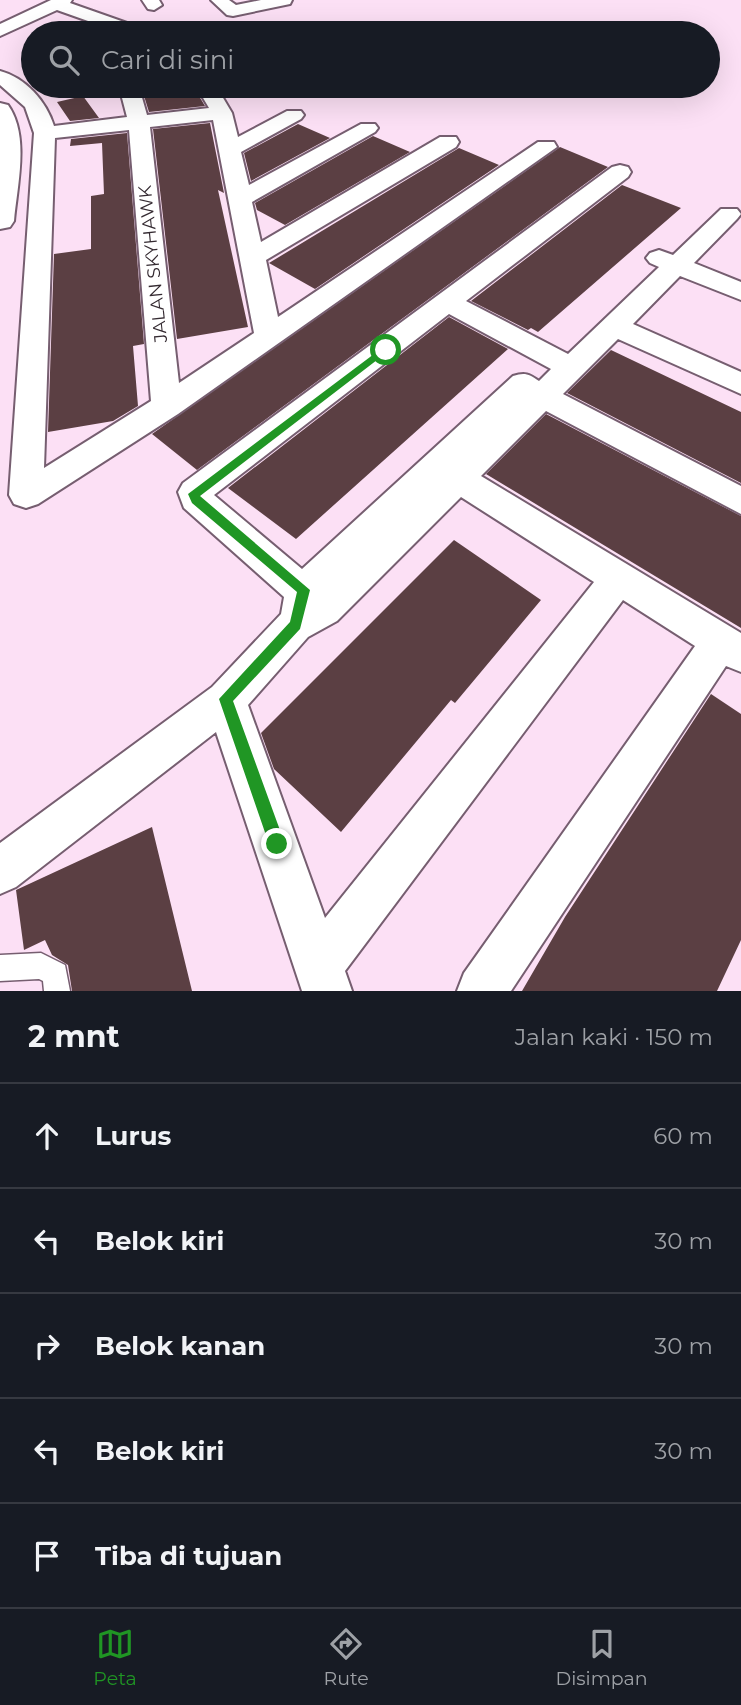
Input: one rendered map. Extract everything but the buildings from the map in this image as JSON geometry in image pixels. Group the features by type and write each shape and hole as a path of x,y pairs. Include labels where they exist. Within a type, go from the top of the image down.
{"street":[{"path":"219,0 233,12 284,0"},
{"path":"3,27 60,2 108,21"},
{"path":"3,27 21,31"},
{"path":"0,76 21,89"},
{"path":"13,502 45,132 37,108 29,98"},
{"name":"JALAN SKYHAWK","path":"132,98 139,122 167,405"},
{"path":"213,98 222,113 269,337"},
{"path":"0,110 8,141 0,220"},
{"path":"45,132 222,113"},
{"path":"229,150 294,115"},
{"path":"239,201 368,128"},
{"path":"253,257 448,142"},
{"path":"13,502 167,405 546,147"},
{"path":"308,608 196,499 194,492 620,172"},
{"path":"0,871 226,699 308,608 667,261 735,216"},
{"path":"561,362 614,326 667,261"},
{"path":"667,261 741,292"},
{"path":"449,303 561,362"},
{"path":"614,326 741,384"},
{"path":"532,390 741,501"},
{"path":"447,472 731,648 482,991"},
{"path":"323,977 619,578"},
{"path":"226,699 323,977"}],"lane":[{"path":"0,968 41,966 56,974 57,991"}],"route":[{"path":"277,844 226,699 295,625 304,590 193,496 194,492 386,350"}]}
